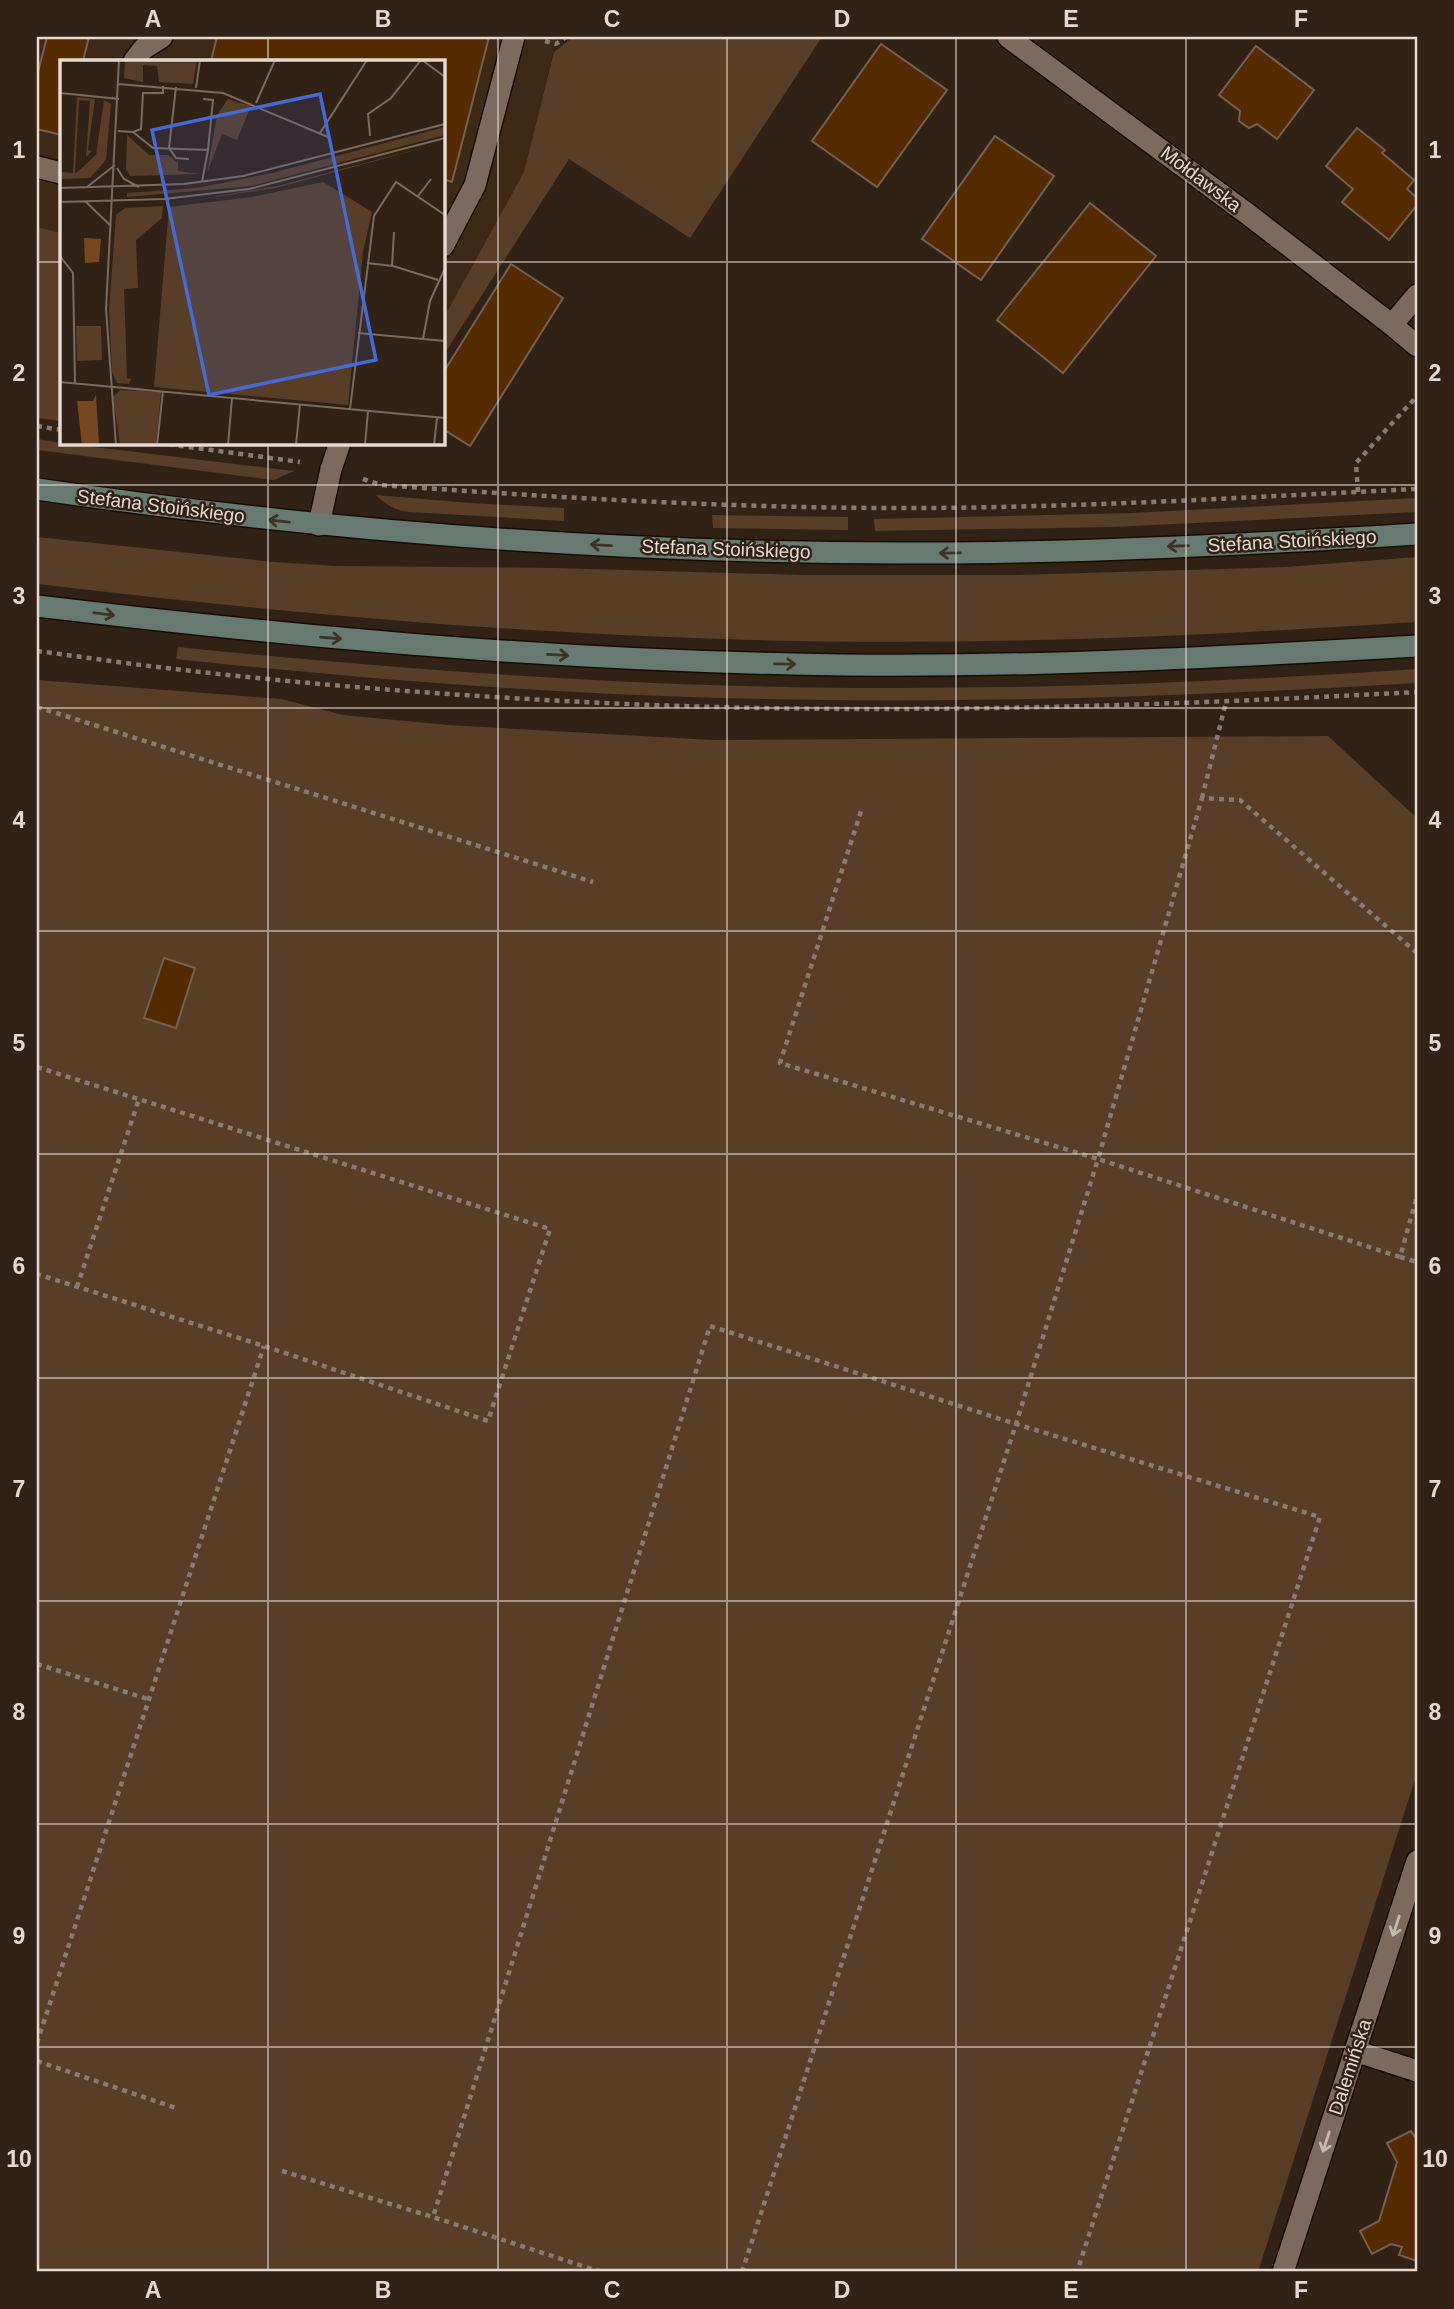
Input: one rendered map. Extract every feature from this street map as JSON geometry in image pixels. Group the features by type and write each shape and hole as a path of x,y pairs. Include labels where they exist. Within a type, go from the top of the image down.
{"street":[{"path":"135,60 143,49 162,37"},
{"path":"444,245 475,185 514,37"},
{"name":"Mołdawska","path":"1008,37 1249,215 1417,346"},
{"path":"37,167 60,173"},
{"path":"1392,325 1417,295"},
{"path":"319,525 340,444"},
{"name":"Stefana Stoińskiego","path":"37,489 167,508 319,525 586,545 925,553 1137,548 1417,534"},
{"path":"37,606 414,646 701,662 973,665 1417,646"},
{"name":"Dalemińska","path":"1283,2272 1417,1861"},
{"path":"1355,2051 1417,2071"}],"path":[{"path":"1358,492 1356,463 1417,396"},
{"path":"37,426 60,430"},
{"path":"167,444 296,461 381,485 671,504 926,508 1417,489"},
{"path":"742,2272 1016,1424 1098,1159 1202,798 1226,702"},
{"path":"37,707 593,882"},
{"path":"1202,798 1240,800 1417,953"},
{"path":"862,808 780,1063 1098,1159 1417,1262"},
{"path":"37,1067 550,1229 488,1422 264,1346 37,1274"},
{"path":"77,1287 139,1099"},
{"path":"1400,1256 1417,1196"},
{"path":"433,2217 710,1326 1320,1517 1077,2272"},
{"path":"37,2043 264,1346"},
{"path":"37,1664 148,1699"},
{"path":"37,2061 176,2108"},
{"path":"282,2171 601,2272"}],"shaded area":[{"path":"37,37 557,37 524,172 444,317 444,60 60,60 60,233 37,227"},
{"path":"573,37 822,37 690,238 569,159 444,354 444,317 524,172 554,52"},
{"path":"37,227 60,233 60,421 37,418"},
{"path":"37,439 60,444 294,471 274,480 37,450"},
{"path":"376,495 564,508 564,521 409,512 383,502"},
{"path":"1417,498 1417,512 1113,527 875,531 874,519 1132,513"},
{"path":"712,515 848,517 848,530 713,528"},
{"path":"37,537 336,566 555,568 802,575 1014,575 1285,567 1417,557 1417,622 1157,636 896,642 636,636 465,626 208,603 37,584"},
{"path":"178,647 461,672 744,686 912,688 1081,685 1417,669 1417,683 1040,699 756,699 540,690 358,677 176,659"},
{"path":"37,680 281,699 343,715 448,725 712,740 1328,736 1417,818 1417,1773 1258,2272 37,2272"}],"building":[{"path":"47,37 89,37 83,60 60,60 60,135 37,129 37,76"},
{"path":"217,37 489,37 452,182 444,179 444,60 211,60"},
{"path":"881,44 947,90 877,187 812,141"},
{"path":"1256,46 1314,90 1277,139 1257,124 1249,128 1239,121 1240,111 1219,95"},
{"path":"1357,128 1385,150 1382,153 1414,180 1407,189 1417,198 1417,205 1389,240 1342,202 1353,189 1326,166"},
{"path":"995,136 1054,176 981,280 922,239"},
{"path":"1090,203 1156,256 1063,373 997,320"},
{"path":"511,264 563,298 470,446 444,430 444,371"},
{"path":"164,958 195,968 176,1028 144,1018"},
{"path":"1411,2131 1417,2140 1417,2261 1399,2255 1402,2247 1391,2244 1372,2254 1360,2231 1379,2221 1397,2162 1387,2143"}]}
